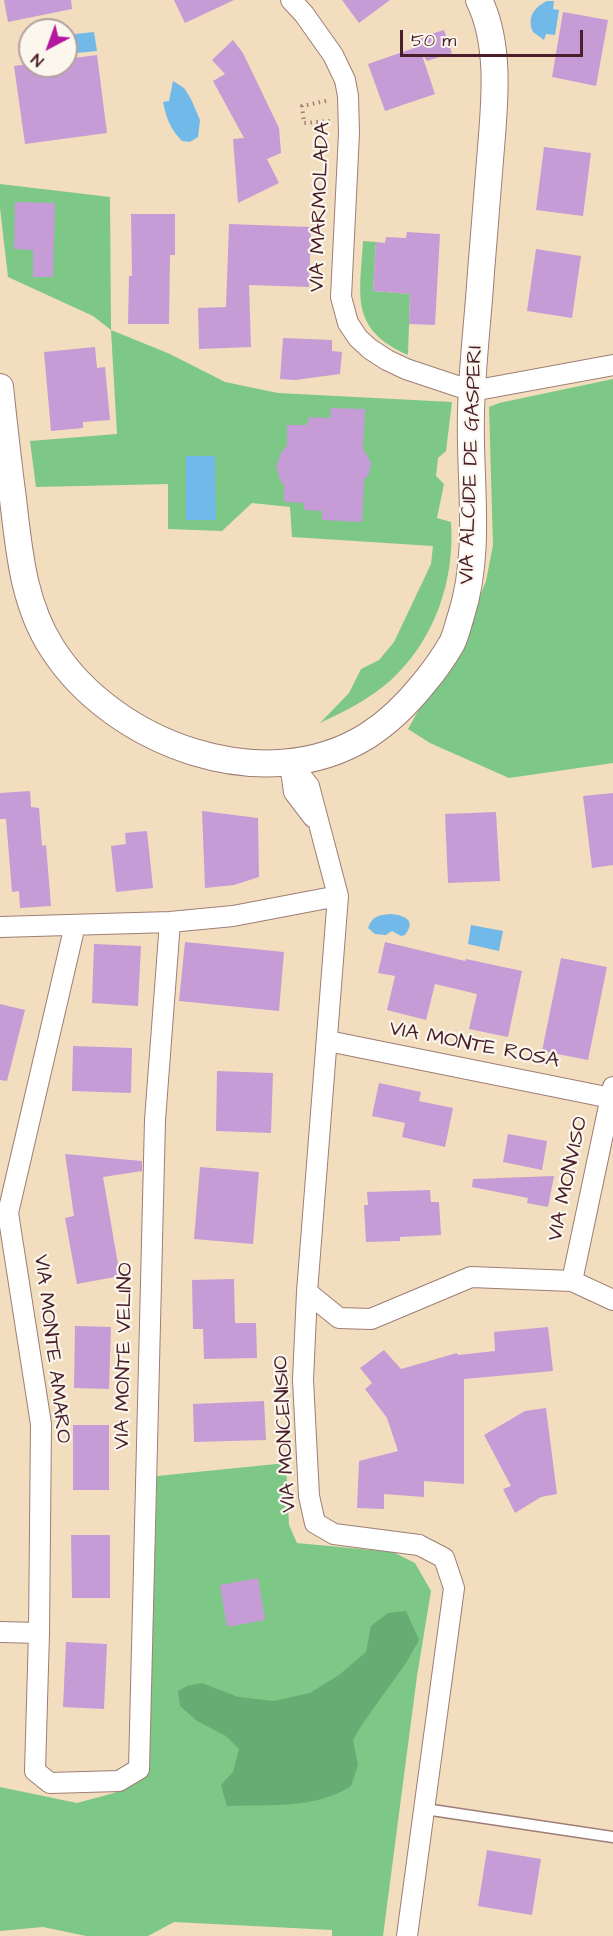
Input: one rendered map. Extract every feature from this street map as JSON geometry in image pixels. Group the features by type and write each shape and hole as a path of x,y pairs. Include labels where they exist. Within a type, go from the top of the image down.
{"street":[{"name":"VIA MARMOLADA","path":"291,0 304,14 333,55 345,80 348,96 349,133 341,297 348,323 358,338 387,360 406,369 472,391"},
{"name":"VIA ALCIDE DE GASPERI","path":"0,387 20,560 26,591 50,645 84,689 152,736 209,757 226,760 258,763 290,762 313,758 364,738 383,725 413,697 452,641 467,596 474,553 472,391 494,108 491,36 480,0"},
{"path":"472,391 613,365"},
{"name":"VIA MONCENISIO","path":"290,762 309,786 338,896 307,1292 303,1380 309,1496 315,1523 334,1534 419,1545 444,1558 454,1588 407,1936"},
{"path":"0,927 170,922 233,916 338,896"},
{"name":"VIA MONTE VELINO","path":"119,1780 139,1769 155,1120 170,922"},
{"name":"VIA MONTE AMARO","path":"75,926 8,1213 41,1424 39,1633 34,1771 50,1784 119,1780"},
{"name":"VIA MONTE ROSA","path":"328,1041 612,1093"},
{"name":"VIA MONVISO","path":"572,1281 612,1093"},
{"path":"307,1292 339,1318 371,1319 471,1277 572,1281 613,1300"},
{"path":"0,1632 39,1633"}],"lane":[{"path":"425,1809 613,1837"}],"path":[{"path":"331,121 304,123 302,106 333,99"}],"green space":[{"path":"0,184 110,197 111,330 93,316 8,277 0,208"},
{"path":"363,241 376,242 373,291 410,294 408,355 389,345 367,322 360,294"},
{"path":"111,330 170,354 225,382 278,393 452,402 446,451 438,458 436,476 444,484 437,518 451,522 450,565 445,587 439,607 420,646 391,680 375,693 320,723 349,693 361,669 379,660 394,642 431,564 433,546 292,537 290,507 252,503 222,531 168,529 168,484 36,487 30,441 117,434"},
{"path":"613,379 613,763 509,778 430,743 408,729 473,613 486,581 493,545 489,407"},
{"path":"286,1463 289,1525 297,1543 393,1552 415,1563 431,1591 417,1676 383,1936 332,1936 332,1930 174,1922 148,1936 86,1936 43,1927 0,1931 0,1787 77,1803 114,1793 149,1767 157,1476"},
{"path":"406,1611 419,1640 406,1663 353,1740 358,1765 351,1786 337,1794 307,1802 227,1806 221,1785 233,1772 239,1749 226,1736 197,1721 180,1706 178,1691 187,1686 202,1683 238,1697 274,1701 310,1693 339,1675 366,1652 371,1626 388,1613"}],"water":[{"path":"547,1 554,1 553,9 559,10 555,35 546,34 544,40 533,32 531,18 535,10"},
{"path":"94,32 97,51 78,53 78,34"},
{"path":"173,81 184,88 200,120 198,137 190,142 182,141 178,137 166,113 163,102 169,101"},
{"path":"186,456 215,456 216,520 186,520"},
{"path":"390,914 407,919 410,926 405,935 401,936 392,931 386,935 375,934 368,928 376,917"},
{"path":"471,925 503,931 499,951 468,944"}],"building":[{"path":"4,0 71,0 72,9 18,18 18,20 8,22"},
{"path":"174,0 234,0 185,23"},
{"path":"342,0 390,0 359,23"},
{"path":"563,12 608,20 596,86 552,77"},
{"path":"444,30 452,53 427,61 421,52 435,94 385,111 368,64 417,47 412,40"},
{"path":"233,40 243,53 279,128 281,153 267,159 279,183 238,203 233,139 244,138 213,81 225,74 212,60"},
{"path":"97,55 107,133 25,144 14,66 18,66 18,78 78,78 78,57"},
{"path":"544,147 591,153 583,216 536,210"},
{"path":"15,202 55,203 53,277 33,277 33,250 14,249"},
{"path":"131,214 175,214 175,255 170,255 169,324 128,324 129,276 132,276"},
{"path":"229,224 311,227 309,287 249,285 251,347 199,349 198,308 226,307"},
{"path":"407,232 440,234 435,325 409,324 410,294 373,291 376,242 385,243 386,237 406,238"},
{"path":"536,249 581,256 572,318 527,311"},
{"path":"283,338 332,340 332,351 342,352 340,374 295,380 280,379"},
{"path":"95,347 97,368 105,367 110,420 83,422 83,428 51,431 44,352"},
{"path":"331,408 365,409 363,449 371,462 369,474 364,480 362,522 322,520 322,511 304,510 304,503 284,502 284,485 276,466 282,451 287,446 287,425 306,425 310,417 330,418"},
{"path":"30,791 31,807 39,808 42,846 46,845 51,906 20,908 19,891 12,892 6,819 0,819 0,793"},
{"path":"613,793 613,865 592,868 583,796"},
{"path":"202,811 258,818 259,877 234,885 205,888"},
{"path":"496,812 500,881 448,883 445,814"},
{"path":"147,831 153,888 116,892 111,846 126,844 125,833"},
{"path":"185,942 284,952 279,1011 179,1001"},
{"path":"385,942 465,961 466,959 522,971 508,1037 469,1029 477,994 435,984 426,1020 387,1010 395,976 378,973"},
{"path":"94,944 141,946 138,1006 92,1003"},
{"path":"561,958 607,967 588,1060 542,1051"},
{"path":"0,1004 25,1010 7,1081 0,1080"},
{"path":"73,1046 132,1048 131,1093 72,1091"},
{"path":"217,1071 273,1073 271,1133 216,1131"},
{"path":"379,1083 421,1092 419,1101 453,1108 445,1147 402,1137 405,1123 372,1116"},
{"path":"508,1134 547,1141 542,1170 503,1162"},
{"path":"65,1154 142,1161 142,1171 103,1177 120,1276 77,1284 65,1218 74,1216"},
{"path":"200,1167 259,1172 253,1244 194,1239"},
{"path":"554,1176 548,1207 527,1203 528,1198 472,1187 473,1179"},
{"path":"430,1190 431,1202 439,1202 441,1235 400,1237 400,1241 366,1242 364,1205 368,1205 367,1192"},
{"path":"234,1279 235,1323 256,1323 257,1358 204,1359 203,1329 193,1329 192,1280"},
{"path":"75,1326 111,1327 109,1389 74,1388"},
{"path":"548,1327 553,1371 464,1379 464,1484 424,1481 424,1497 384,1494 384,1509 357,1508 359,1461 398,1451 387,1418 365,1389 372,1383 360,1368 384,1350 401,1369 457,1353 458,1355 495,1351 494,1332"},
{"path":"264,1401 266,1440 194,1442 193,1404"},
{"path":"546,1408 557,1494 541,1497 515,1513 503,1489 511,1486 484,1435 525,1411"},
{"path":"73,1425 109,1425 109,1490 73,1490"},
{"path":"71,1535 110,1535 110,1598 72,1598"},
{"path":"258,1578 265,1620 227,1627 220,1585"},
{"path":"66,1642 107,1644 104,1709 63,1707"},
{"path":"487,1850 541,1859 532,1915 478,1906"}]}
